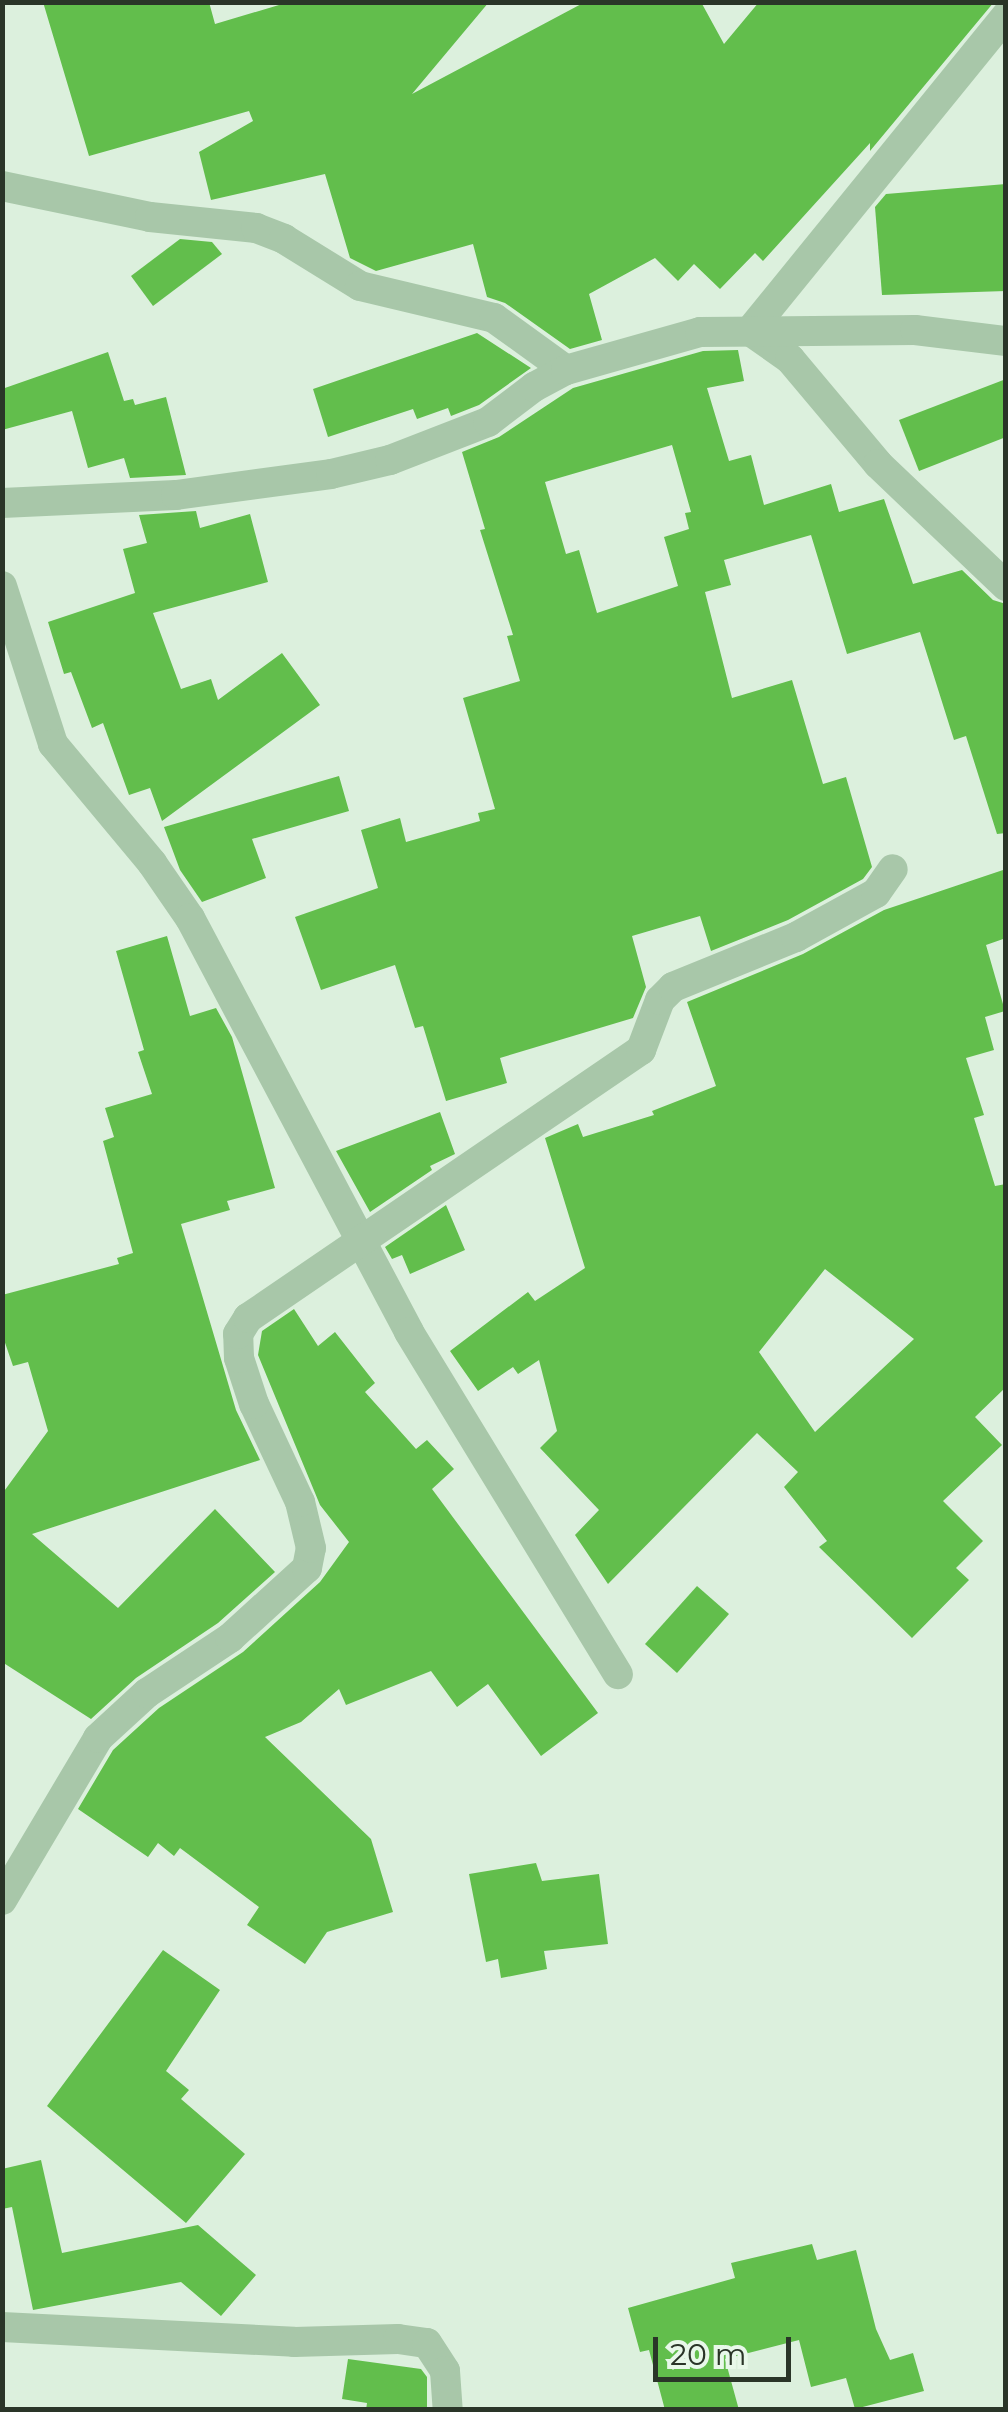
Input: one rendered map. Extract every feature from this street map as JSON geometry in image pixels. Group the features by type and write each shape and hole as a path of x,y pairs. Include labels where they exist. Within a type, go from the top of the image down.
{"street":[{"path":"750,332 1006,16"},
{"path":"2,186 150,217 256,228 284,239 360,286 494,318 566,370"},
{"path":"6,498 176,495 331,474 390,460 488,422 566,370 700,332 915,330 1006,341"},
{"path":"750,332 790,359 878,464 1006,586"},
{"path":"2,586 52,744 152,863 190,918 358,1242 542,1555 618,1674"},
{"path":"2,1900 98,1738 147,1694 230,1638 307,1568 311,1548 300,1502 254,1404 239,1358 238,1334 248,1318 642,1050 660,1000 673,986 796,937 876,893 893,869"},
{"path":"2,2327 294,2342 398,2338 427,2343 445,2371 448,2410"}],"building":[{"path":"43,2 209,2 215,24 289,2 489,2 412,94 585,2 701,2 724,44 759,2 994,2 870,151 870,143 763,261 755,253 720,289 694,264 678,281 655,258 589,294 602,340 570,349 505,303 487,297 473,244 376,271 350,258 325,174 211,200 199,152 253,121 249,111 89,156"},
{"path":"1006,184 1006,291 882,295 875,207 886,194"},
{"path":"180,239 212,242 222,254 153,306 131,276"},
{"path":"477,333 531,368 479,405 451,416 448,408 417,419 413,409 328,437 313,389"},
{"path":"738,350 744,381 707,388 729,461 751,455 764,505 831,484 839,512 884,499 913,584 962,570 993,600 1006,604 1006,833 997,834 966,736 954,740 920,632 847,654 811,535 724,560 731,585 705,592 732,698 792,680 823,784 846,777 872,867 863,879 788,920 711,951 700,916 632,936 646,987 633,1018 500,1058 507,1083 446,1101 423,1026 415,1028 395,965 321,990 295,917 378,888 361,830 400,818 406,842 480,821 478,813 495,809 463,698 520,681 507,636 513,635 480,530 485,529 462,452 499,437 573,388 703,351","holes":["672,445 691,512 685,513 689,529 664,537 678,586 597,613 579,550 566,554 545,482"]},
{"path":"108,352 124,401 133,399 135,405 166,397 186,475 130,478 124,458 88,468 72,411 2,430 2,389"},
{"path":"1006,379 1006,437 919,471 899,420"},
{"path":"196,511 200,528 250,514 268,582 153,613 181,689 211,679 218,700 282,653 320,705 162,821 150,788 129,795 103,723 92,728 71,672 64,674 48,622 135,593 123,549 147,543 139,515"},
{"path":"339,776 349,811 252,839 266,878 202,902 180,870 164,827"},
{"path":"1006,869 1006,938 986,945 1005,1011 985,1017 994,1050 966,1058 984,1115 974,1118 995,1186 1006,1184 1006,1387 975,1417 1002,1445 943,1501 983,1541 956,1568 969,1580 912,1638 819,1547 827,1541 784,1487 798,1472 757,1433 608,1584 575,1535 599,1510 540,1448 557,1431 539,1360 518,1374 513,1367 478,1391 450,1351 528,1292 535,1301 585,1268 545,1138 578,1124 583,1137 654,1115 652,1111 716,1086 687,1002 803,954 884,910","holes":["825,1269 914,1339 815,1432 759,1352"]},
{"path":"167,936 190,1016 216,1008 232,1037 275,1188 227,1201 230,1210 181,1224 236,1410 260,1460 32,1534 118,1608 215,1509 275,1572 218,1623 136,1678 91,1719 2,1662 2,1494 48,1431 28,1362 13,1366 2,1334 2,1295 119,1264 117,1258 133,1253 103,1141 114,1137 105,1108 152,1094 138,1052 144,1050 116,951"},
{"path":"440,1112 455,1154 430,1166 432,1170 370,1212 336,1151"},
{"path":"446,1205 465,1250 410,1274 402,1255 392,1259 385,1247"},
{"path":"294,1309 318,1346 335,1332 375,1383 365,1392 416,1449 427,1440 454,1469 432,1489 598,1713 541,1756 488,1684 457,1707 431,1671 346,1705 339,1689 301,1722 265,1737 371,1839 393,1912 327,1932 305,1964 247,1925 259,1907 180,1848 174,1856 158,1843 148,1857 78,1809 113,1750 159,1708 243,1652 320,1582 349,1542 320,1505 258,1355 262,1331"},
{"path":"697,1586 729,1614 677,1673 645,1644"},
{"path":"536,1863 542,1881 599,1874 608,1944 544,1951 547,1969 501,1978 498,1959 486,1962 469,1874"},
{"path":"163,1950 220,1990 166,2071 189,2090 181,2099 245,2154 186,2223 47,2106"},
{"path":"41,2160 62,2253 198,2225 256,2275 221,2316 181,2282 33,2310 12,2207 2,2209 2,2169"},
{"path":"812,2244 817,2260 856,2250 876,2329 890,2360 913,2353 924,2391 855,2409 846,2378 811,2387 799,2340 725,2359 739,2410 665,2410 649,2350 640,2352 628,2308 735,2278 731,2263"},
{"path":"348,2359 421,2369 427,2377 427,2410 366,2410 367,2403 342,2399"}]}
